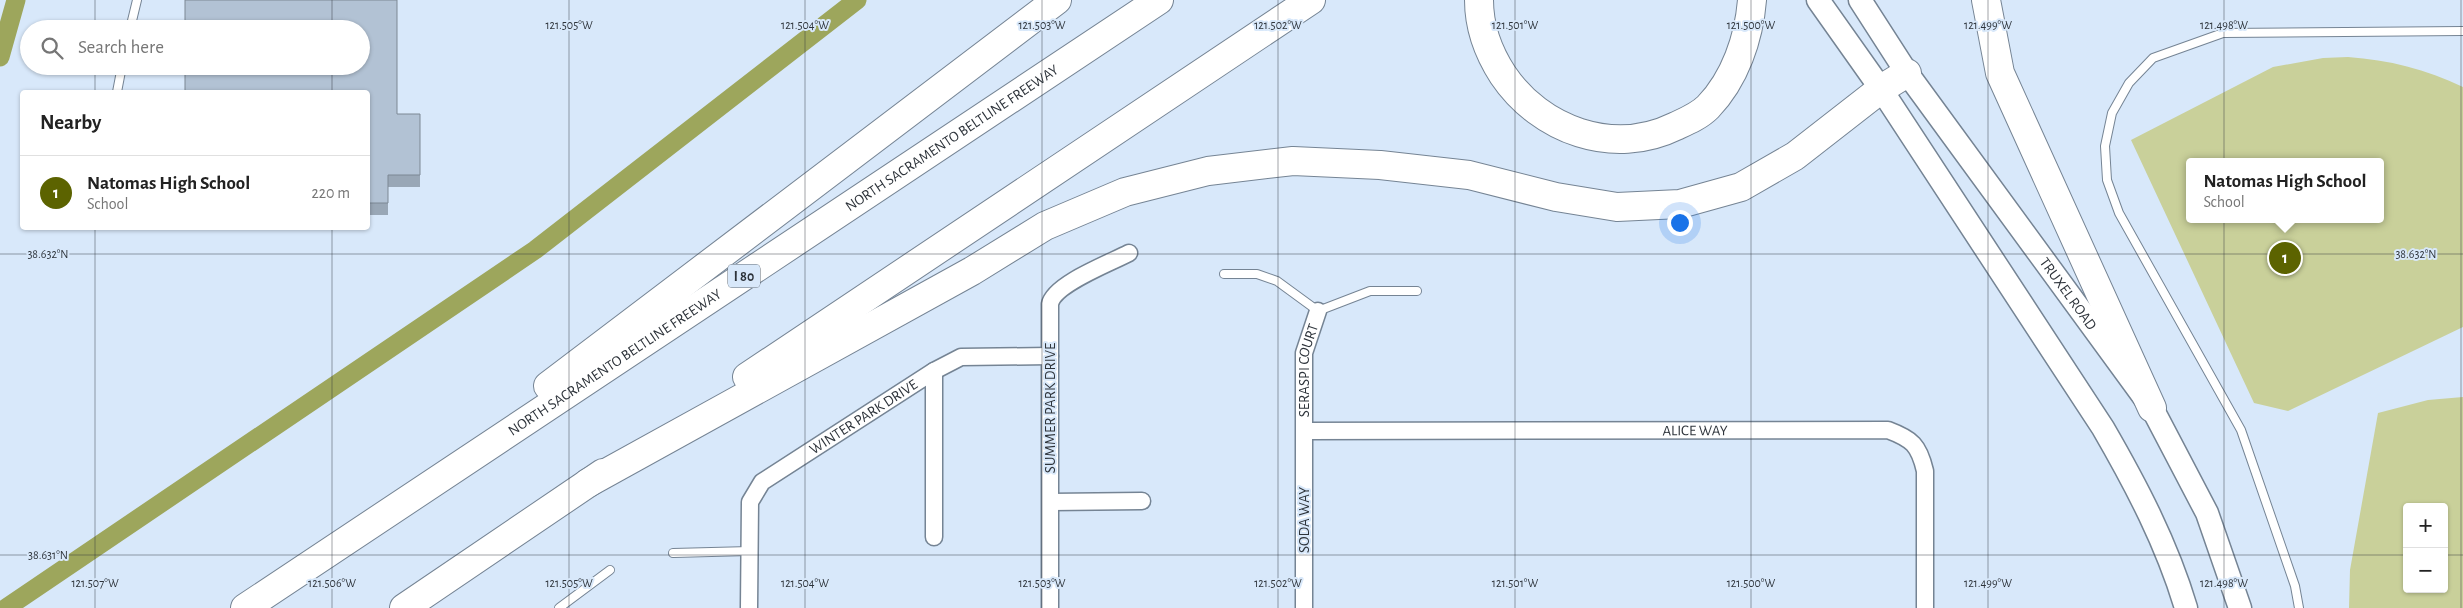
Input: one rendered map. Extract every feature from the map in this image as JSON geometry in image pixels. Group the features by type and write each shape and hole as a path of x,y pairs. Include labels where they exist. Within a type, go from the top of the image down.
{"highway":[{"path":"330,551 1057,0"},
{"name":"NORTH SACRAMENTO BELTLINE FREEWAY","path":"245,608 1159,0"},
{"path":"404,608 1311,0"},
{"path":"1479,0 1479,12 1485,40 1498,67 1512,89 1548,120 1583,134 1610,139 1639,138 1666,131 1692,119 1707,108 1731,74 1744,45 1752,0"},
{"path":"1986,0 2000,73 2152,408"},
{"path":"588,483 972,271 1045,226 1125,192 1208,171 1294,161 1380,165 1468,175 1556,196 1617,207 1680,204 1740,187 1795,156 1881,89 1907,73"}],"main road":[{"path":"1818,0 1881,89 2103,428 2135,483 2156,528 2178,580 2186,608"},
{"name":"TRUXEL ROAD","path":"1860,0 1907,73 2152,408 2208,513 2240,608"}],"street":[{"name":"SUMMER PARK DRIVE","path":"1050,608 1051,298 1064,286 1129,253"},
{"name":"SERASPI COURT","path":"1305,431 1304,353 1318,311"},
{"path":"934,371 961,357 1050,356"},
{"name":"WINTER PARK DRIVE","path":"934,371 934,537"},
{"name":"WINTER PARK DRIVE","path":"750,608 750,502 762,482 934,371"},
{"name":"ALICE WAY","path":"1305,431 1888,430 1907,438 1921,453 1925,471 1925,608"},
{"name":"SODA WAY","path":"1304,608 1305,431"},
{"path":"1051,502 1142,501"}],"lane":[{"path":"132,20 137,0"},
{"path":"2299,608 2295,586 2241,430 2119,212 2107,180 2105,146 2112,113 2129,82 2153,58 2223,33 2463,31"},
{"path":"117,90 120,75"},
{"path":"1224,274 1257,274 1277,281 1318,311 1370,291 1417,291"},
{"path":"673,553 750,551"},
{"path":"559,608 610,570"}],"green space":[{"path":"2348,57 2378,60 2421,70 2463,87 2463,327 2288,411 2254,403 2131,140 2273,67 2323,58"},
{"path":"2463,397 2463,608 2349,608 2350,570 2378,413 2428,400"}],"building":[{"path":"185,0 397,0 397,114 420,114 420,175 388,175 388,203 370,203 370,90 185,90 185,75 370,75 370,20 185,20"}],"waterway":[{"path":"0,57 16,0"},
{"path":"6,608 535,250 857,0"}],"place":[{"name":"Natomas High School","path":"2285,258"}]}
